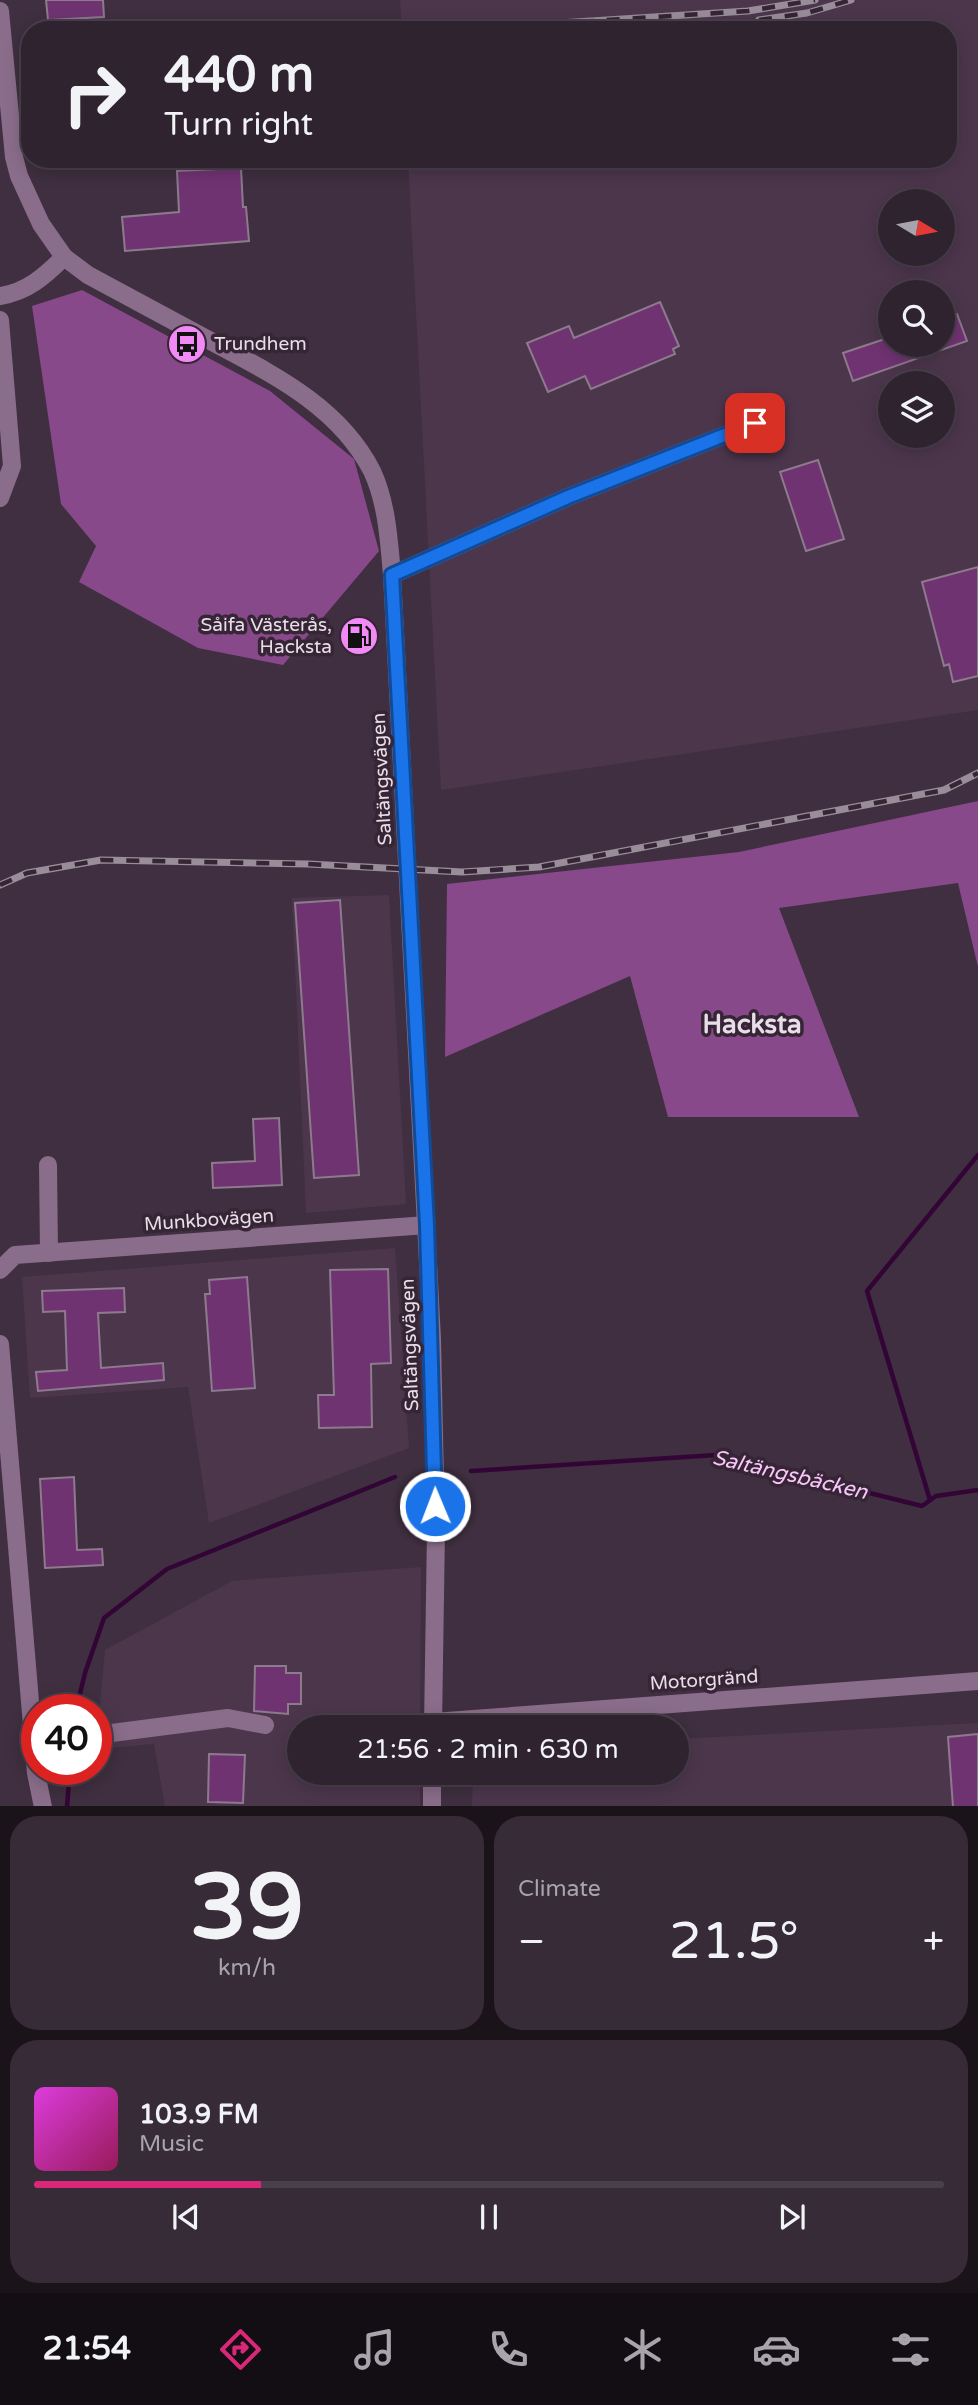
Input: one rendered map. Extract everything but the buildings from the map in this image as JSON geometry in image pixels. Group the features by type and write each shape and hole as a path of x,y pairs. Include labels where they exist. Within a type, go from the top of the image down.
{"street":[{"name":"Saltängsvägen","path":"0,11 14,157 27,196 41,224 64,257 88,275 285,380 330,416 358,446 373,473 380,493 389,536 392,575 427,1225 436,1530 433,1715"},
{"path":"0,296 13,294 42,279 64,257"},
{"path":"0,320 12,466 0,498"},
{"path":"392,575 568,497 755,423"},
{"path":"48,1165 49,1253"},
{"name":"Munkbovägen","path":"0,1270 15,1255 427,1225"},
{"path":"0,1344 32,1694"},
{"name":"Motorgränd","path":"547,1715 978,1681"},
{"path":"112,1733 228,1718 265,1725"},
{"path":"38,1785 43,1806"},
{"path":"432,1785 432,1806"}],"shaded area":[{"path":"400,0 978,0 978,710 441,790 408,168 957,168 957,21 401,21"},
{"path":"82,290 270,391 354,459 379,551 283,665 198,648 79,582 96,546 61,504 32,306"},
{"path":"978,801 978,967 958,883 779,908 859,1117 668,1117 630,976 445,1057 447,884 739,852"},
{"path":"389,895 406,1204 306,1213 292,898"},
{"path":"395,1248 409,1448 209,1523 188,1387 30,1398 22,1277"},
{"path":"421,1567 420,1715 287,1715 287,1785 420,1785 420,1806 165,1806 154,1744 112,1748 112,1694 101,1694 105,1650 232,1581"},
{"path":"978,1723 978,1806 472,1806 473,1785 689,1785 689,1738"}],"waterway":[{"path":"930,1500 867,1291 978,1155"},
{"name":"Saltängsbäcken","path":"471,1471 716,1455 922,1506 936,1496 978,1490"},
{"name":"Saltängsbäcken","path":"80,1694 104,1618 167,1569 395,1477"},
{"name":"Saltängsbäcken","path":"67,1806 69,1785"}],"railway":[{"path":"592,21 748,11 815,0"},
{"path":"759,20 807,13 851,0"},
{"path":"0,885 27,873 101,860 308,864 462,872 539,867 944,790 978,773"}],"place":[{"name":"Trundhem","path":"187,344"},
{"name":"Såifa Västerås, Hacksta","path":"359,636"}],"district":[{"name":"Hacksta","path":"752,1024"}],"route":[{"path":"435,1506 427,1225 392,575 568,497 755,423"}]}
